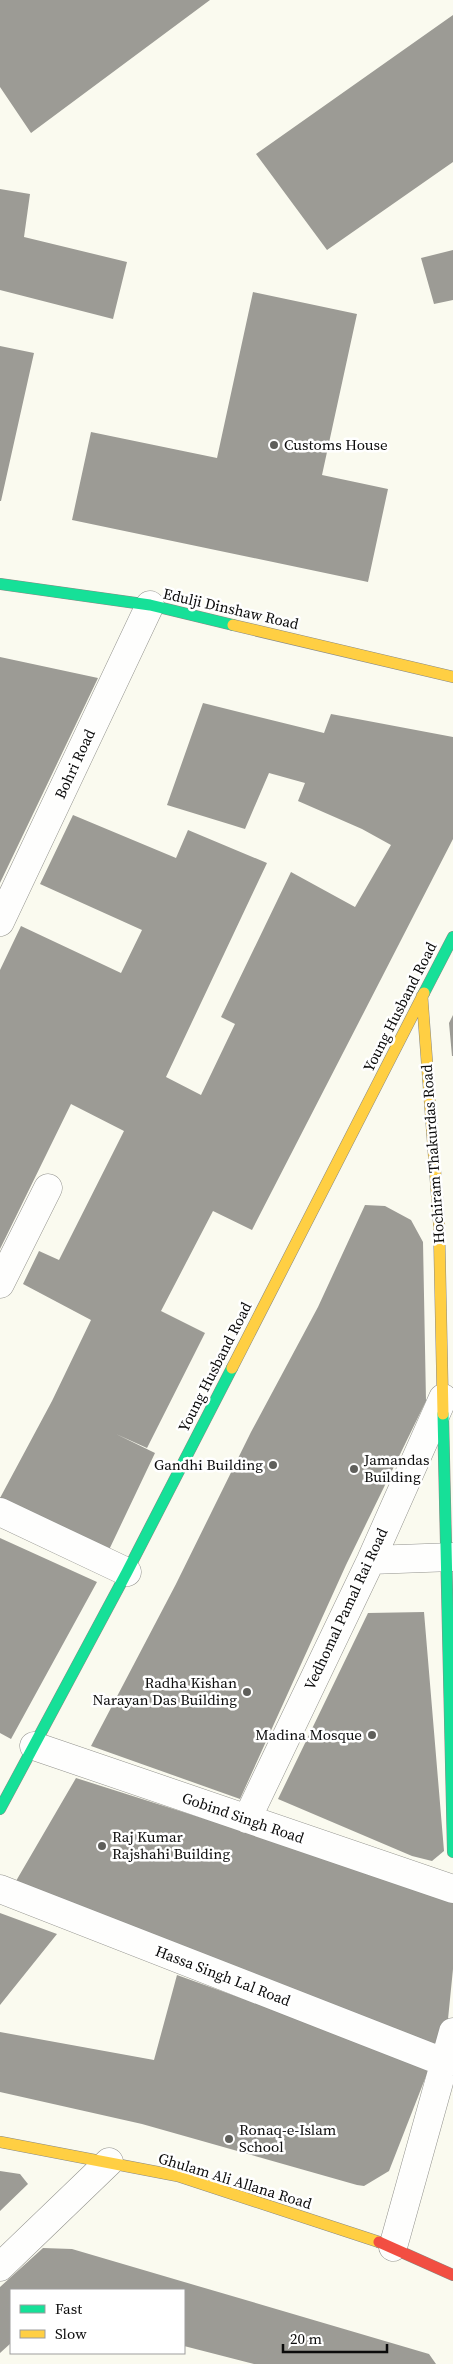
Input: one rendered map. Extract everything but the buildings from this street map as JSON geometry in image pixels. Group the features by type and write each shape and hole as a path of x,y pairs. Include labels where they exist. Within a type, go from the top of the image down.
{"street":[{"name":"Edulji Dinshaw Road","path":"0,584 150,605 453,677"},
{"name":"Bohri Road","path":"0,922 150,605"},
{"name":"Young Husband Road","path":"0,1809 127,1572 453,937"},
{"name":"Hochiram Thakurdas Road","path":"422,996 439,1224 450,1557 453,1852"},
{"path":"0,1284 48,1188"},
{"name":"Vedhomal Pamal Rai Road","path":"247,1819 370,1560 444,1398"},
{"path":"0,1512 127,1572"},
{"path":"370,1560 450,1557"},
{"name":"Gobind Singh Road","path":"34,1746 453,1889"},
{"name":"Hassa Singh Lal Road","path":"0,1889 446,2062"},
{"path":"393,2247 453,2032"},
{"name":"Ghulam Ali Allana Road","path":"0,2142 178,2176 393,2247 453,2275"},
{"path":"0,2267 109,2162"}],"traffic: fast":[{"path":"0,584 150,605 233,625"},
{"path":"424,993 453,937"},
{"path":"0,1809 127,1572 232,1368"},
{"path":"443,1414 453,1852"}],"traffic: slow":[{"path":"233,625 453,677"},
{"path":"232,1368 424,993"},
{"path":"422,996 439,1223 443,1414"},
{"path":"0,2142 178,2176 379,2242"}],"traffic: jam":[{"path":"379,2242 453,2275"}],"place":[{"name":"Customs House","path":"274,445"},
{"name":"Gandhi Building","path":"273,1465"},
{"name":"Jamandas Building","path":"354,1469"},
{"name":"Radha Kishan Narayan Das Building","path":"247,1692"},
{"name":"Madina Mosque","path":"372,1735"},
{"name":"Raj Kumar Rajshahi Building","path":"102,1846"},
{"name":"Ronaq-e-Islam School","path":"229,2139"}]}
